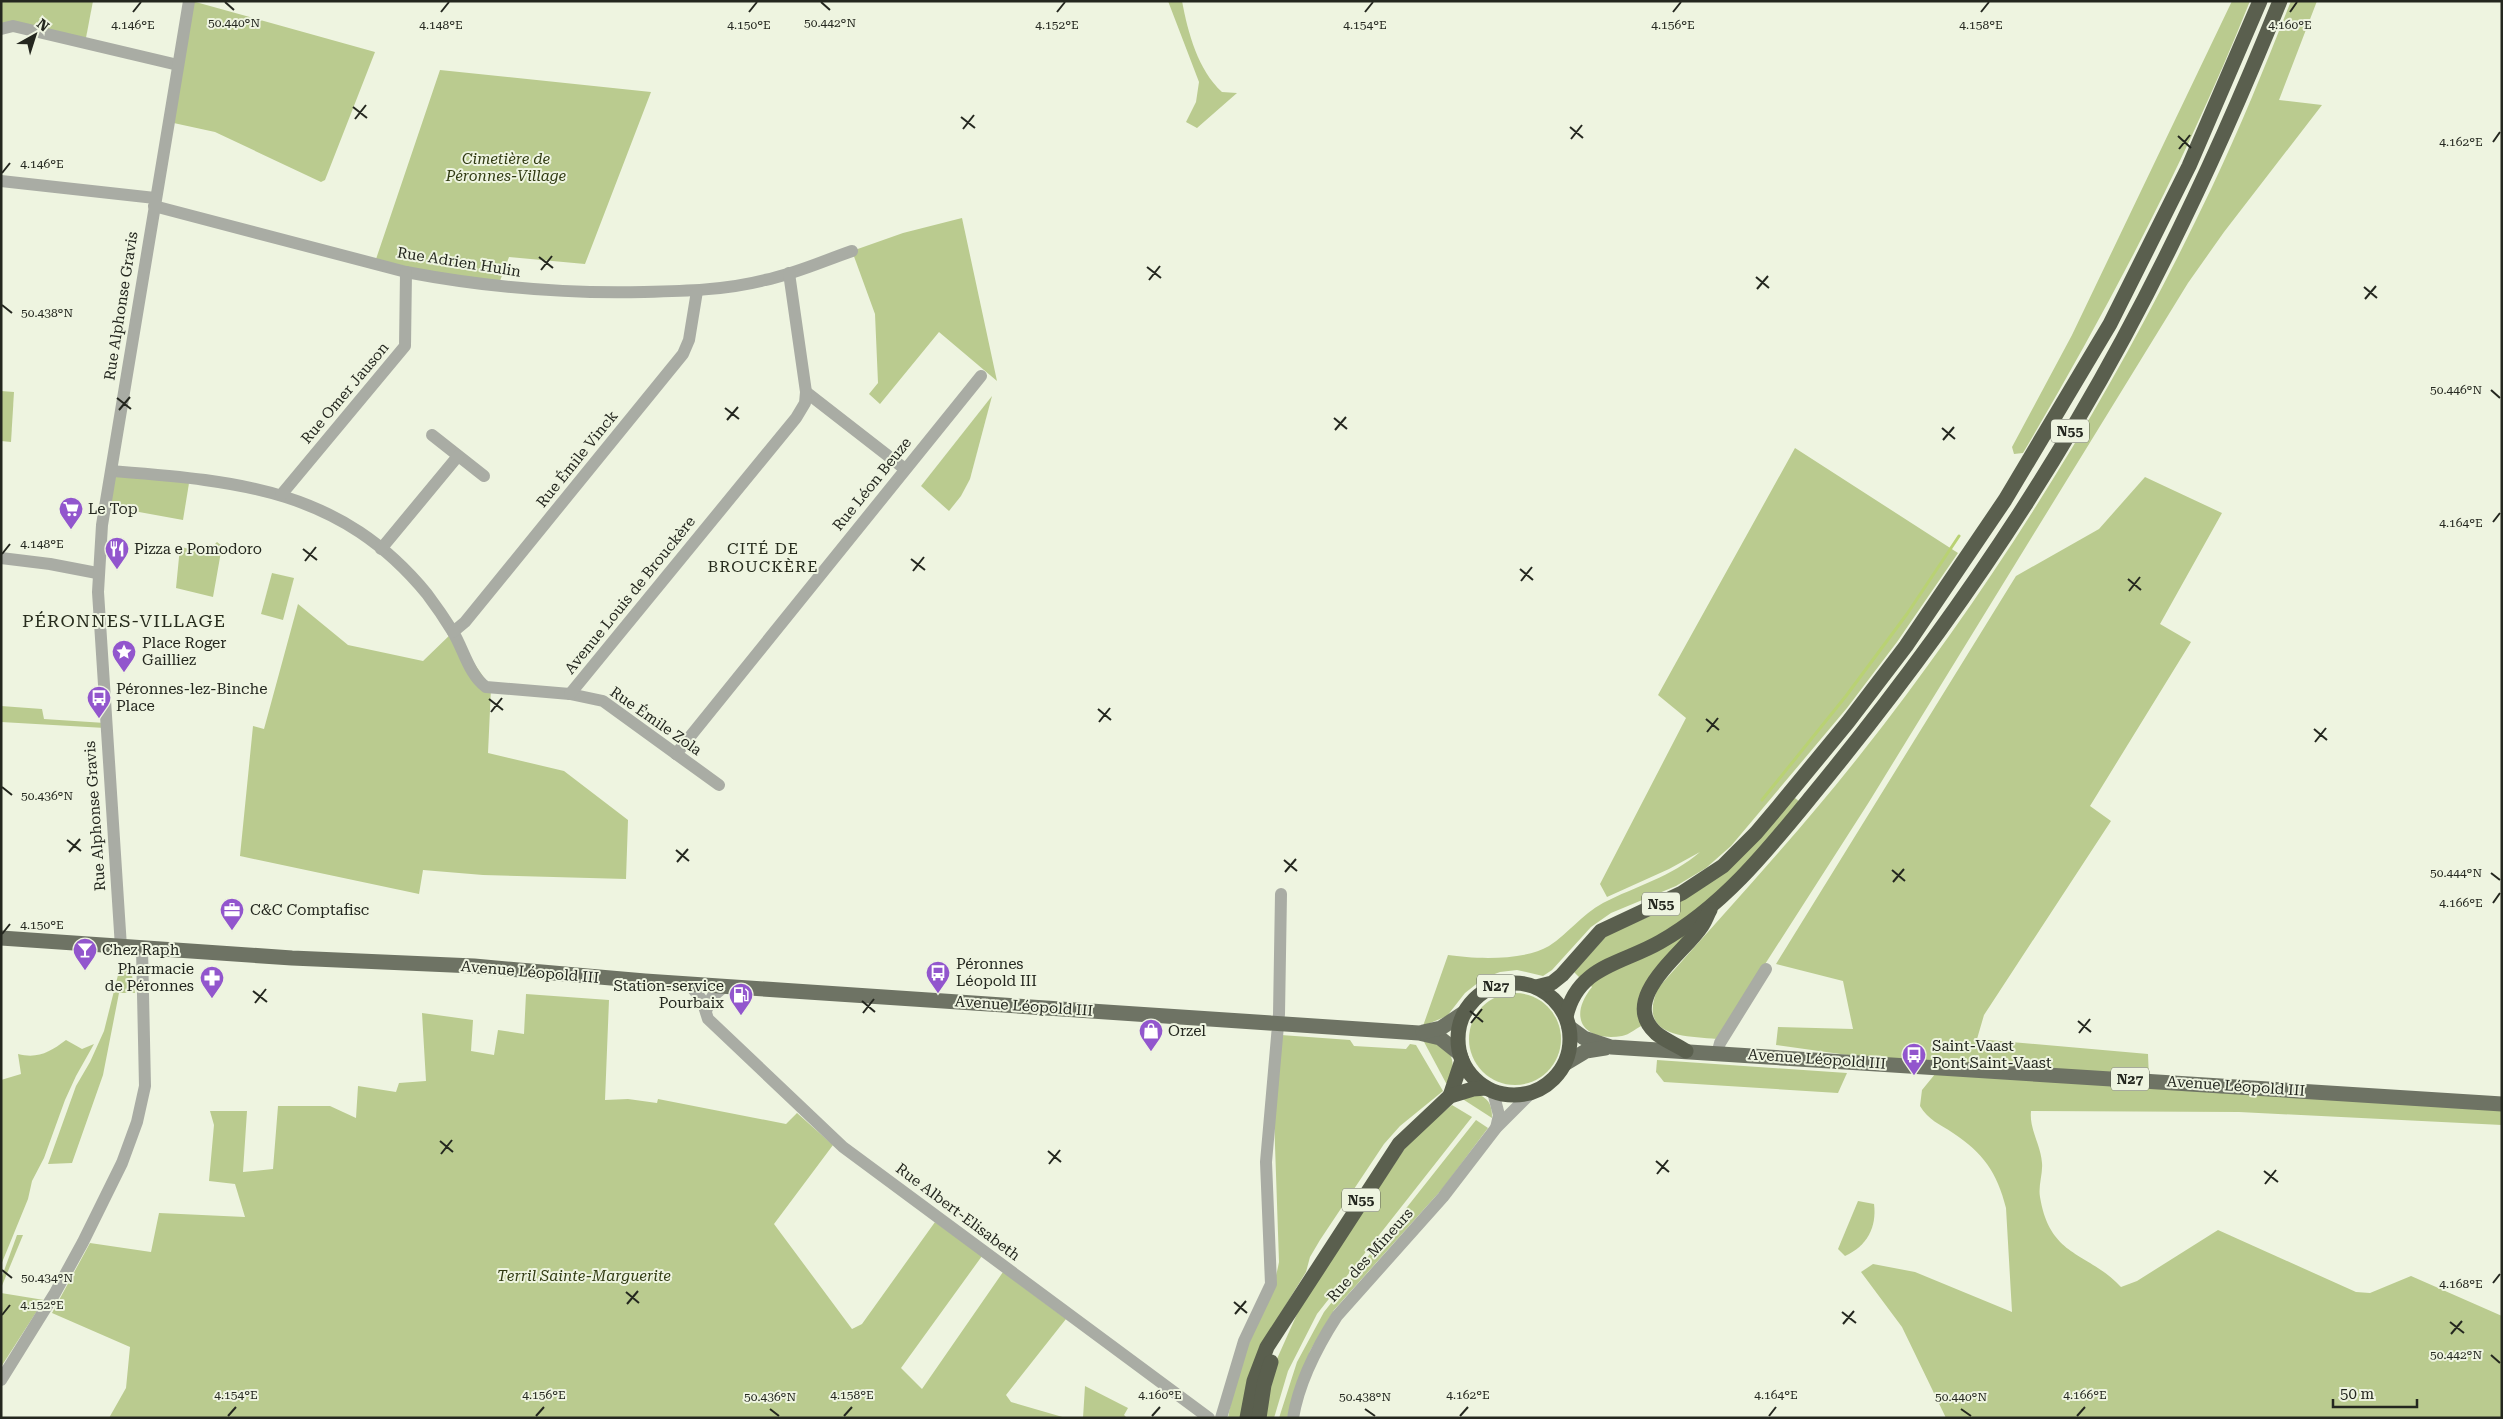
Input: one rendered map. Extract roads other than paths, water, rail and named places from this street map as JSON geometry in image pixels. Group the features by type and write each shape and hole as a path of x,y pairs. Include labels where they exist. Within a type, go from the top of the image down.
{"highway":[{"name":"N55","path":"1536,987 1552,983 1562,975 1600,931 1682,893 1723,866 1767,820 1848,722 1906,646 2005,500 2110,324 2189,166 2260,1"},
{"name":"N55","path":"1568,1022 1569,1004 1588,977 1605,966 1660,942 1712,906 1748,871 1865,731 1920,659 2078,420 2131,325 2202,183 2280,1"},
{"path":"1686,1051 1656,1033 1646,1016 1646,1001 1651,986 1702,927 1712,906"},
{"name":"N27","path":"1520,983 1536,987 1554,1000 1568,1022 1571,1039 1566,1063 1551,1082 1530,1094 1512,1096 1490,1090 1474,1078 1461,1057 1458,1035 1465,1012 1475,999 1488,989 1504,984 1520,983"},
{"name":"N55","path":"1450,1096 1461,1057"},
{"name":"N55","path":"1247,1418 1254,1380 1267,1347 1399,1144 1450,1096 1473,1089 1490,1090"},
{"name":"N55","path":"1259,1418 1264,1384 1288,1316"}],"main road":[{"name":"Avenue Léopold III","path":"1,938 142,948 474,966 689,984 1419,1034 1440,1038 1461,1057"},
{"name":"Avenue Léopold III","path":"1419,1034 1441,1028 1465,1012"},
{"name":"Avenue Léopold III","path":"1568,1022 1584,1038 1611,1047"},
{"name":"Avenue Léopold III","path":"1566,1063 1586,1051 1611,1047 2502,1104"}],"street":[{"name":"Rue Alphonse Gravis","path":"120,946 97,573 155,202 189,1"},
{"path":"1,29 13,26 178,65"},
{"name":"Rue Adrien Hulin","path":"1,181 155,202 406,272 446,280 548,291 697,291 765,280 852,251"},
{"name":"Rue Omer Jauson","path":"281,495 404,346 406,272"},
{"name":"Avenue Louis de Brouckère","path":"112,470 220,480 281,495 338,520 381,549 425,592 453,632 478,680 486,686 570,694 796,418 805,403 806,392 789,273"},
{"name":"Rue Émile Vinck","path":"453,632 471,615 683,354 689,340 697,291"},
{"name":"Rue Léon Beuze","path":"676,754 982,376"},
{"path":"806,392 906,469"},
{"path":"432,435 484,476"},
{"path":"381,549 458,456"},
{"path":"1,558 50,564 97,573"},
{"name":"Rue Émile Zola","path":"570,694 609,703 719,785"},
{"path":"1221,1418 1244,1341 1270,1284 1266,1162 1278,1023 1281,894"},
{"path":"1,1380 55,1293 83,1242 122,1163 137,1122 145,1086 142,948"},
{"path":"1717,1054 1720,1043 1766,969"},
{"name":"Rue Albert-Elisabeth","path":"689,984 697,992 708,1019 843,1147 1209,1418"},
{"path":"706,1011 712,997 724,986"},
{"path":"1490,1090 1499,1115 1496,1128"},
{"name":"Rue des Mineurs","path":"1293,1418 1306,1373 1325,1334 1337,1316 1443,1197 1496,1128 1530,1094"}],"waterway":[{"path":"1762,800 1846,696 1907,614 1959,536"}],"place":[{"name":"Le Top","path":"71,530"},
{"name":"Pizza e Pomodoro","path":"117,570"},
{"name":"Place Roger Gailliez","path":"124,673"},
{"name":"Péronnes-lez-Binche Place","path":"99,719"},
{"name":"C&C Comptafisc","path":"232,931"},
{"name":"Chez Raph","path":"85,971"},
{"name":"Péronnes Léopold III","path":"938,994"},
{"name":"Pharmacie de Péronnes","path":"212,999"},
{"name":"Station-service Pourbaix","path":"741,1016"},
{"name":"Orzel","path":"1151,1052"},
{"name":"Saint-Vaast Pont Saint-Vaast","path":"1914,1076"}],"district":[{"name":"CITÉ DE BROUCKÈRE","path":"763,557"},
{"name":"PÉRONNES-VILLAGE","path":"124,620"}],"park label":[{"name":"Cimetière de Péronnes-Village","path":"506,168"},
{"name":"Terril Sainte-Marguerite","path":"584,1276"}]}
